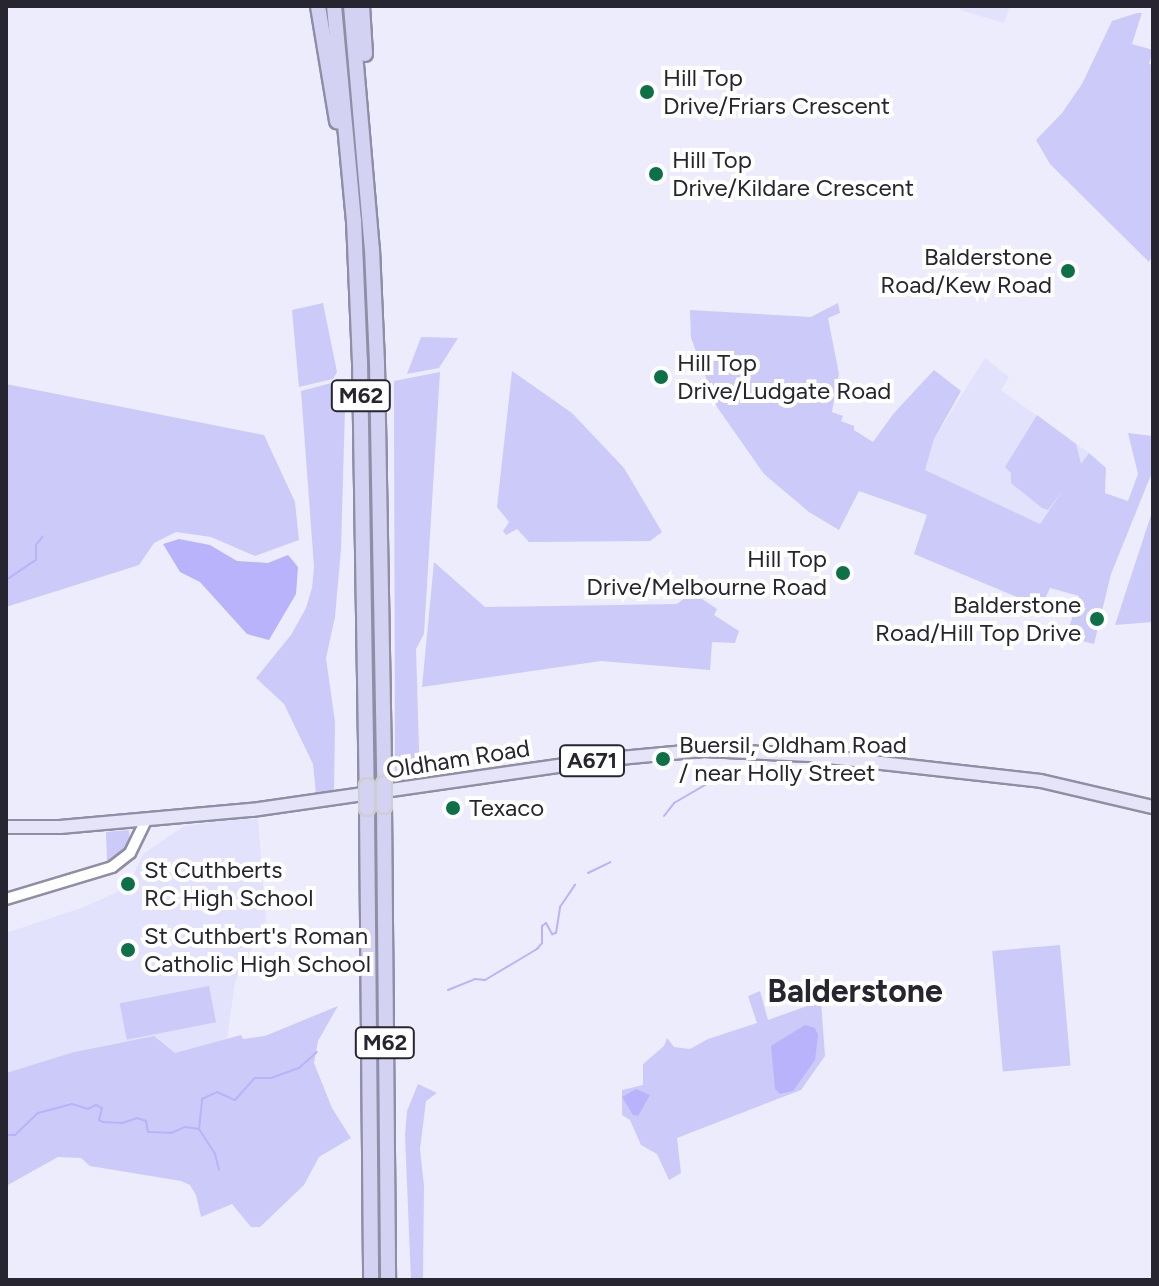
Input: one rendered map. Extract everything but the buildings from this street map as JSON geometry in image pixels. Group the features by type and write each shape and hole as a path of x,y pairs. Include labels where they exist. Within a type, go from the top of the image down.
{"highway":[{"name":"M62","path":"318,6 354,220"},
{"name":"M62","path":"334,6 354,220 360,361 371,1280"},
{"name":"M62","path":"351,6 372,249"},
{"name":"M62","path":"362,6 381,517 388,1280"}],"main road":[{"name":"Oldham Road","path":"6,827 146,820 420,788 599,760 704,750 810,755 1041,781 1153,807"}],"street":[{"path":"6,899 112,867 130,853 146,820"}],"shaded area":[{"path":"961,6 1010,6 1004,23 960,10"},
{"path":"1142,13 1132,44 1153,50 1149,64 1153,65 1153,254 1149,262 1050,164 1036,140 1062,113 1082,84 1112,21"},
{"path":"323,303 337,372 333,379 299,387 292,310"},
{"path":"838,303 840,313 828,318 839,374 832,412 843,416 841,421 854,426 854,430 873,442 894,413 934,370 961,391 934,439 925,470 1040,524 1063,490 1048,510 1042,508 1011,483 1011,473 1005,467 1037,415 1076,444 1081,464 1089,453 1106,468 1105,493 1128,501 1138,474 1128,433 1153,436 1153,470 1111,574 1094,644 1066,637 1079,596 1050,588 1041,607 914,554 927,515 859,491 839,530 809,512 764,474 717,407 691,338 690,310 811,317"},
{"path":"421,337 458,338 439,368 407,374"},
{"path":"985,358 1009,377 1001,390 1089,453 1040,524 924,470 934,439"},
{"path":"512,371 572,413 624,468 662,532 650,541 529,542 517,529 506,535 503,531 509,522 497,507"},
{"path":"440,372 424,634 416,649 420,781 395,783 394,381"},
{"path":"339,381 345,408 341,549 335,617 326,658 335,722 334,791 316,794 313,764 284,704 256,678 291,635 306,608 312,588 314,567 301,391"},
{"path":"6,384 264,435 295,502 299,540 255,556 211,537 176,532 154,543 139,565 6,607"},
{"path":"1153,509 1153,622 1115,625"},
{"path":"179,539 210,545 237,561 268,563 288,555 298,567 296,594 269,640 247,634 200,582 180,572 163,544"},
{"path":"434,562 485,607 677,604 692,592 717,609 714,615 739,631 735,643 712,642 710,670 601,661 422,687"},
{"name":"St Cuthbert's Roman Catholic High School","path":"258,819 266,920 235,982 227,1039 175,1054 120,1042 74,1052 6,1073 6,933 84,907 128,887 143,854 184,826"},
{"path":"129,830 130,844 107,862 106,832"},
{"path":"1060,945 1071,1066 1003,1071 992,951"},
{"path":"209,986 216,1022 127,1040 120,1003"},
{"path":"760,991 768,1020 821,1001 825,1056 801,1090 677,1138 681,1173 669,1180 657,1154 641,1145 630,1120 622,1115 622,1090 643,1085 643,1064 664,1046 667,1038 674,1047 690,1049 708,1039 757,1023 748,996"},
{"path":"338,1006 318,1041 314,1063 332,1108 351,1138 319,1157 304,1185 260,1227 251,1227 232,1204 201,1217 196,1195 190,1185 181,1181 90,1166 81,1158 58,1157 6,1186 6,1073 74,1052 154,1036 175,1053 241,1035 243,1039 265,1036"},
{"path":"805,1025 815,1028 818,1035 815,1060 793,1091 780,1094 775,1089 771,1046"},
{"path":"418,1084 437,1093 426,1101 420,1149 424,1186 423,1280 411,1280 405,1135 407,1111"},
{"path":"636,1089 650,1095 638,1116 633,1115 622,1097"}],"waterway":[{"path":"6,580 36,560 36,545 43,536"},
{"path":"664,816 674,803 712,781"},
{"path":"588,873 611,862"},
{"path":"448,990 475,979 485,980 537,949 542,943 542,926 546,923 552,934 556,933 560,907 575,885"},
{"path":"6,1135 15,1135 38,1113 72,1104 88,1109 96,1105 102,1108 99,1120 103,1122 122,1123 137,1118 146,1121 148,1132 171,1133 185,1127 199,1129 202,1099 217,1092 235,1100 255,1078 271,1078 299,1068 317,1052"},
{"path":"199,1129 215,1154 219,1170"}],"place":[{"name":"Hill Top Drive/Friars Crescent","path":"647,92"},
{"name":"Hill Top Drive/Kildare Crescent","path":"656,174"},
{"name":"Balderstone Road/Kew Road","path":"1068,271"},
{"name":"Hill Top Drive/Ludgate Road","path":"661,377"},
{"name":"Hill Top Drive/Melbourne Road","path":"843,573"},
{"name":"Balderstone Road/Hill Top Drive","path":"1097,619"},
{"name":"Buersil, Oldham Road / near Holly Street","path":"663,759"},
{"name":"Texaco","path":"453,808"},
{"name":"St Cuthberts RC High School","path":"128,884"},
{"name":"St Cuthbert's Roman Catholic High School","path":"128,950"}],"district":[{"name":"Balderstone","path":"855,991"}]}
